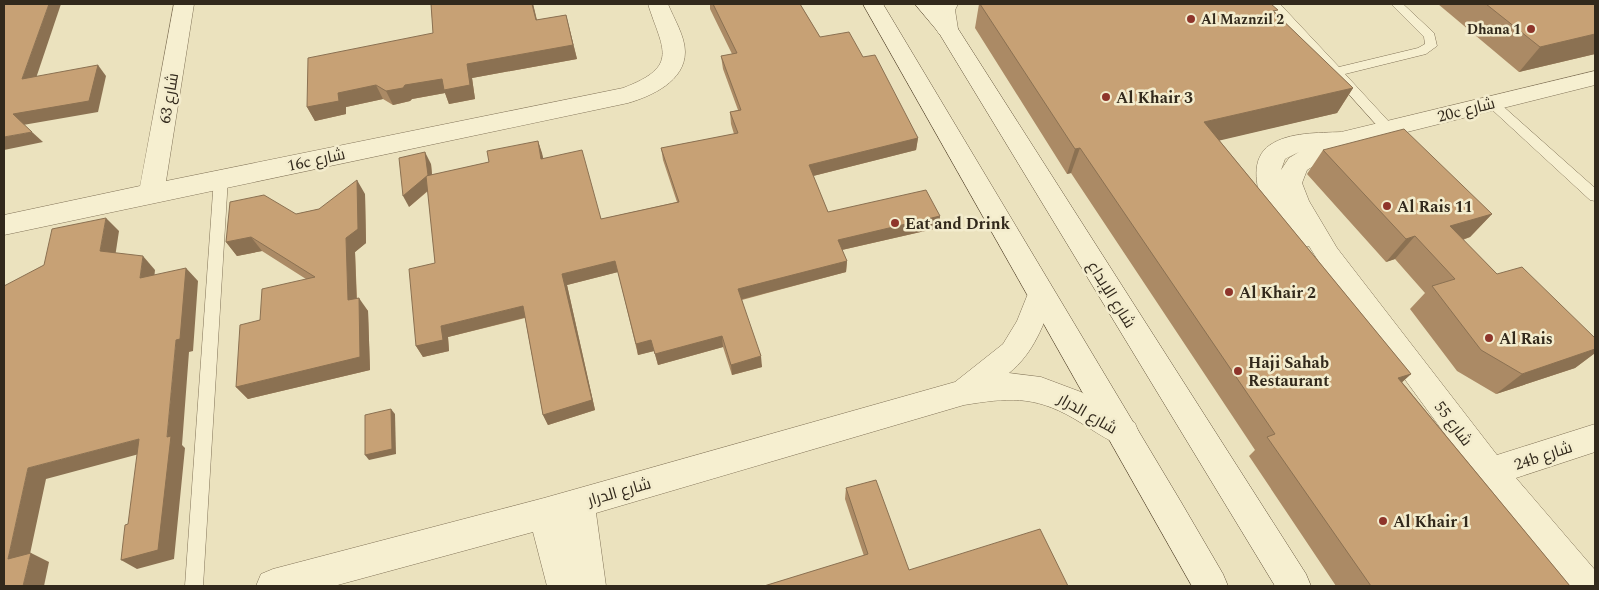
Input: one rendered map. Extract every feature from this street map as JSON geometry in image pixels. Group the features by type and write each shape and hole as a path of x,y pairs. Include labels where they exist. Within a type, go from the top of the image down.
{"street":[{"name":"شارع 63","path":"151,192 184,4"},
{"name":"16c شارع","path":"4,225 151,192 628,95 647,88 662,78 672,65 674,52 658,4"},
{"path":"873,4 1211,586"},
{"name":"شارع الإبداع","path":"925,4 947,17 1294,586"},
{"name":"20c شارع","path":"1338,140 1595,78"},
{"name":"شارع 55","path":"1338,140 1298,164 1292,173 1290,183 1297,202 1328,255 1491,472 1587,586"},
{"name":"شارع الدرار","path":"964,392 1013,353 1030,325 1041,294"},
{"name":"شارع الدرار","path":"273,586 544,513 964,392 1009,386 1038,389 1068,399 1124,434"},
{"name":"24b شارع","path":"1491,472 1595,438"},
{"path":"578,503 589,586"},
{"path":"544,513 564,586"}],"lane":[{"path":"1274,4 1387,128"},
{"path":"1337,72 1422,51 1431,46 1430,36 1397,4"},
{"path":"1492,103 1595,196"},
{"path":"194,586 221,178"}],"building":[{"path":"4,4 49,4 22,79 98,65 89,101 13,114 32,132 4,137"},
{"path":"431,4 532,4 536,20 566,15 573,45 467,64 470,85 444,90 442,79 405,85 403,88 386,91 376,85 338,93 339,101 307,107 308,58 433,33"},
{"path":"713,4 800,4 820,37 849,32 863,57 875,55 918,138 809,165 828,212 926,190 940,216 838,240 847,261 738,289 761,356 731,365 722,336 655,354 651,340 636,344 615,261 562,274 592,400 543,415 523,306 441,326 443,340 416,346 409,269 435,263 426,176 489,162 487,151 538,141 541,159 582,150 601,219 679,202 661,148 738,133 730,112 741,110 721,56 737,53"},
{"path":"980,4 1271,4 1278,10 1273,11 1353,88 1204,122 1411,374 1398,378 1570,586 1371,586 1267,437 1275,434 1080,148 1075,149"},
{"path":"1486,4 1595,4 1595,34 1540,47"},
{"path":"1404,129 1492,214 1450,226 1497,274 1522,267 1595,338 1595,349 1522,374 1481,350 1432,286 1455,279 1415,236 1406,239 1323,150"},
{"path":"425,152 428,175 403,196 399,158"},
{"path":"357,180 358,229 346,238 348,300 359,298 360,357 236,387 240,325 260,320 262,289 315,277 251,237 226,242 230,202 264,195 296,214 319,209"},
{"path":"106,218 100,251 143,256 140,278 186,268 180,339 176,340 167,437 171,436 158,550 121,560 125,525 128,524 139,439 28,468 8,559 31,553 23,586 4,586 4,286 44,265 52,229"},
{"path":"391,409 392,449 365,455 365,415"},
{"path":"876,480 909,570 1040,529 1068,586 764,586 868,554 846,488"}],"place":[{"name":"Al Maznzil 2","path":"1191,19"},
{"name":"Dhana 1","path":"1531,29"},
{"name":"Al Khair 3","path":"1106,97"},
{"name":"Al Rais 11","path":"1387,206"},
{"name":"Eat and Drink","path":"895,223"},
{"name":"Al Khair 2","path":"1229,292"},
{"name":"Al Rais","path":"1489,338"},
{"name":"Haji Sahab Restaurant","path":"1238,371"},
{"name":"Al Khair 1","path":"1383,521"}]}
